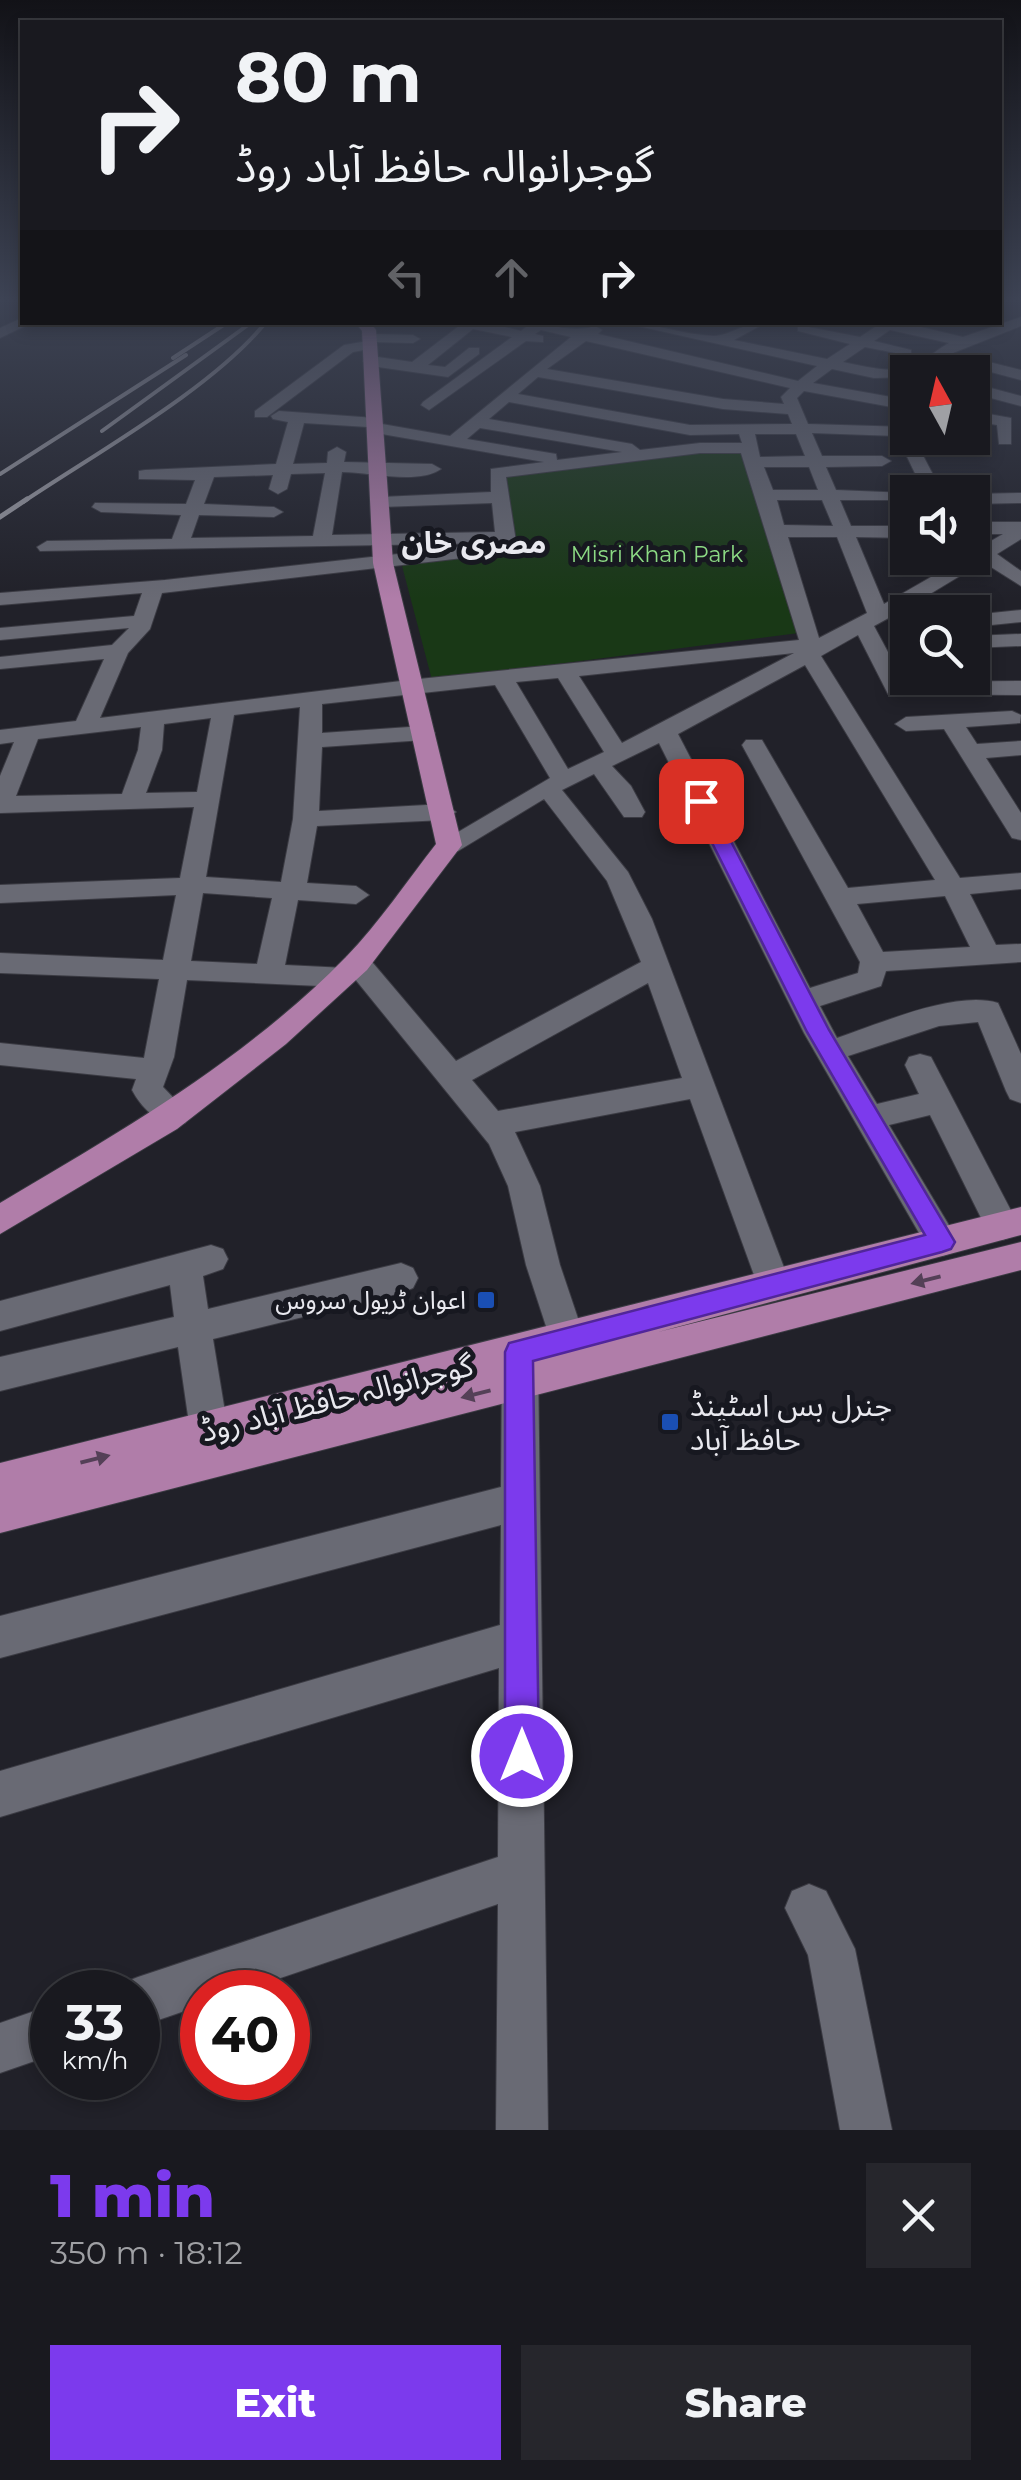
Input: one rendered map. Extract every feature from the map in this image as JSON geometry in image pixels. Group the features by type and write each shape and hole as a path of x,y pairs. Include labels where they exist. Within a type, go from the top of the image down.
{"main road":[{"path":"0,1220 174,1115 276,1036 349,970 449,845 383,562 373,399"},
{"name":"گوجرانوالہ حافظ آباد روڈ","path":"572,1354 774,1286 942,1242 1015,1234"},
{"name":"گوجرانوالہ حافظ آباد روڈ","path":"0,1514 520,1367 1015,1234"},
{"name":"گوجرانوالہ حافظ آباد روڈ","path":"0,1482 209,1430 520,1367"}],"street":[{"path":"280,399 261,414 376,426 586,465"},
{"path":"437,399 424,404 448,408"},
{"path":"454,441 476,416 502,399"},
{"path":"520,399 658,423 816,461 882,461"},
{"path":"691,399 794,410"},
{"path":"790,399 844,530 890,668"},
{"path":"476,416 626,454"},
{"path":"259,575 297,417"},
{"path":"990,418 1004,421 1005,440"},
{"path":"626,454 658,423"},
{"path":"866,428 890,476"},
{"path":"0,599 507,548 497,473 586,465 626,454 749,447 802,430 890,430"},
{"path":"749,447 813,647 988,954"},
{"path":"252,451 284,465 379,475 500,498"},
{"path":"101,506 199,492 284,465 379,475 432,469"},
{"path":"322,540 334,469"},
{"path":"144,475 274,512"},
{"path":"118,495 199,492"},
{"path":"84,726 118,650 132,639 142,621 149,593 164,585 175,542 199,492"},
{"path":"766,495 890,500"},
{"path":"990,499 1021,498"},
{"path":"990,529 1021,530"},
{"path":"990,550 1021,530"},
{"path":"777,532 890,531"},
{"path":"48,546 506,537"},
{"path":"82,592 96,544"},
{"path":"990,558 1021,580"},
{"path":"449,845 949,575"},
{"path":"34,660 43,595"},
{"path":"875,616 890,621"},
{"path":"990,627 1021,616"},
{"path":"0,634 142,621"},
{"path":"990,635 1021,640"},
{"path":"0,736 410,688 813,647"},
{"path":"0,663 118,650"},
{"path":"566,671 632,812"},
{"path":"502,678 556,784 620,878 774,1286"},
{"path":"990,686 1021,688"},
{"path":"945,695 970,752 1021,832"},
{"path":"269,973 289,890 303,852 311,700"},
{"path":"174,1115 147,1090 159,1057 224,710"},
{"path":"131,801 150,750 153,718"},
{"path":"906,724 1012,718"},
{"path":"665,731 829,1051 942,1242"},
{"path":"29,733 0,805 206,800"},
{"path":"310,742 424,733"},
{"path":"754,745 874,962 871,978 802,1001"},
{"path":"970,752 1021,748"},
{"path":"307,819 444,812"},
{"path":"840,897 1021,880"},
{"path":"0,894 189,886 356,895"},
{"path":"874,962 1021,953"},
{"path":"0,963 269,973 349,970 452,1077 502,1137 524,1186 572,1354"},
{"path":"452,1077 656,966"},
{"path":"829,1051 938,1016 988,1010 1021,1092"},
{"path":"0,1054 152,1070"},
{"path":"920,1064 1015,1234"},
{"path":"491,1124 700,1086"},
{"path":"869,1118 939,1101"},
{"path":"0,1316 197,1263 195,1327 209,1430"},
{"path":"0,1374 402,1278"},
{"path":"520,1367 522,2130"},
{"path":"0,1637 520,1502"},
{"path":"0,1794 522,1640"},
{"path":"160,1995 522,1872"},
{"path":"810,1908 831,1950 866,2130"},
{"path":"0,2048 30,2038"}],"green space":[{"name":"Misri Khan Park","path":"743,450 799,633 432,680 401,562 511,549 503,475 693,451"}],"railway":[{"path":"0,474 117,399"},
{"path":"102,431 145,399"},
{"path":"23,502 179,399"},
{"path":"0,517 27,499"}],"place":[{"name":"اعوان ٹریول سروس","path":"486,1300"},
{"name":"جنرل بس اسٹینڈ حافظ آباد","path":"670,1422"}],"district":[{"name":"مصری خان","path":"474,542"}],"route":[{"path":"522,1756 519,1352 942,1242 818,1032 701,801"}]}
